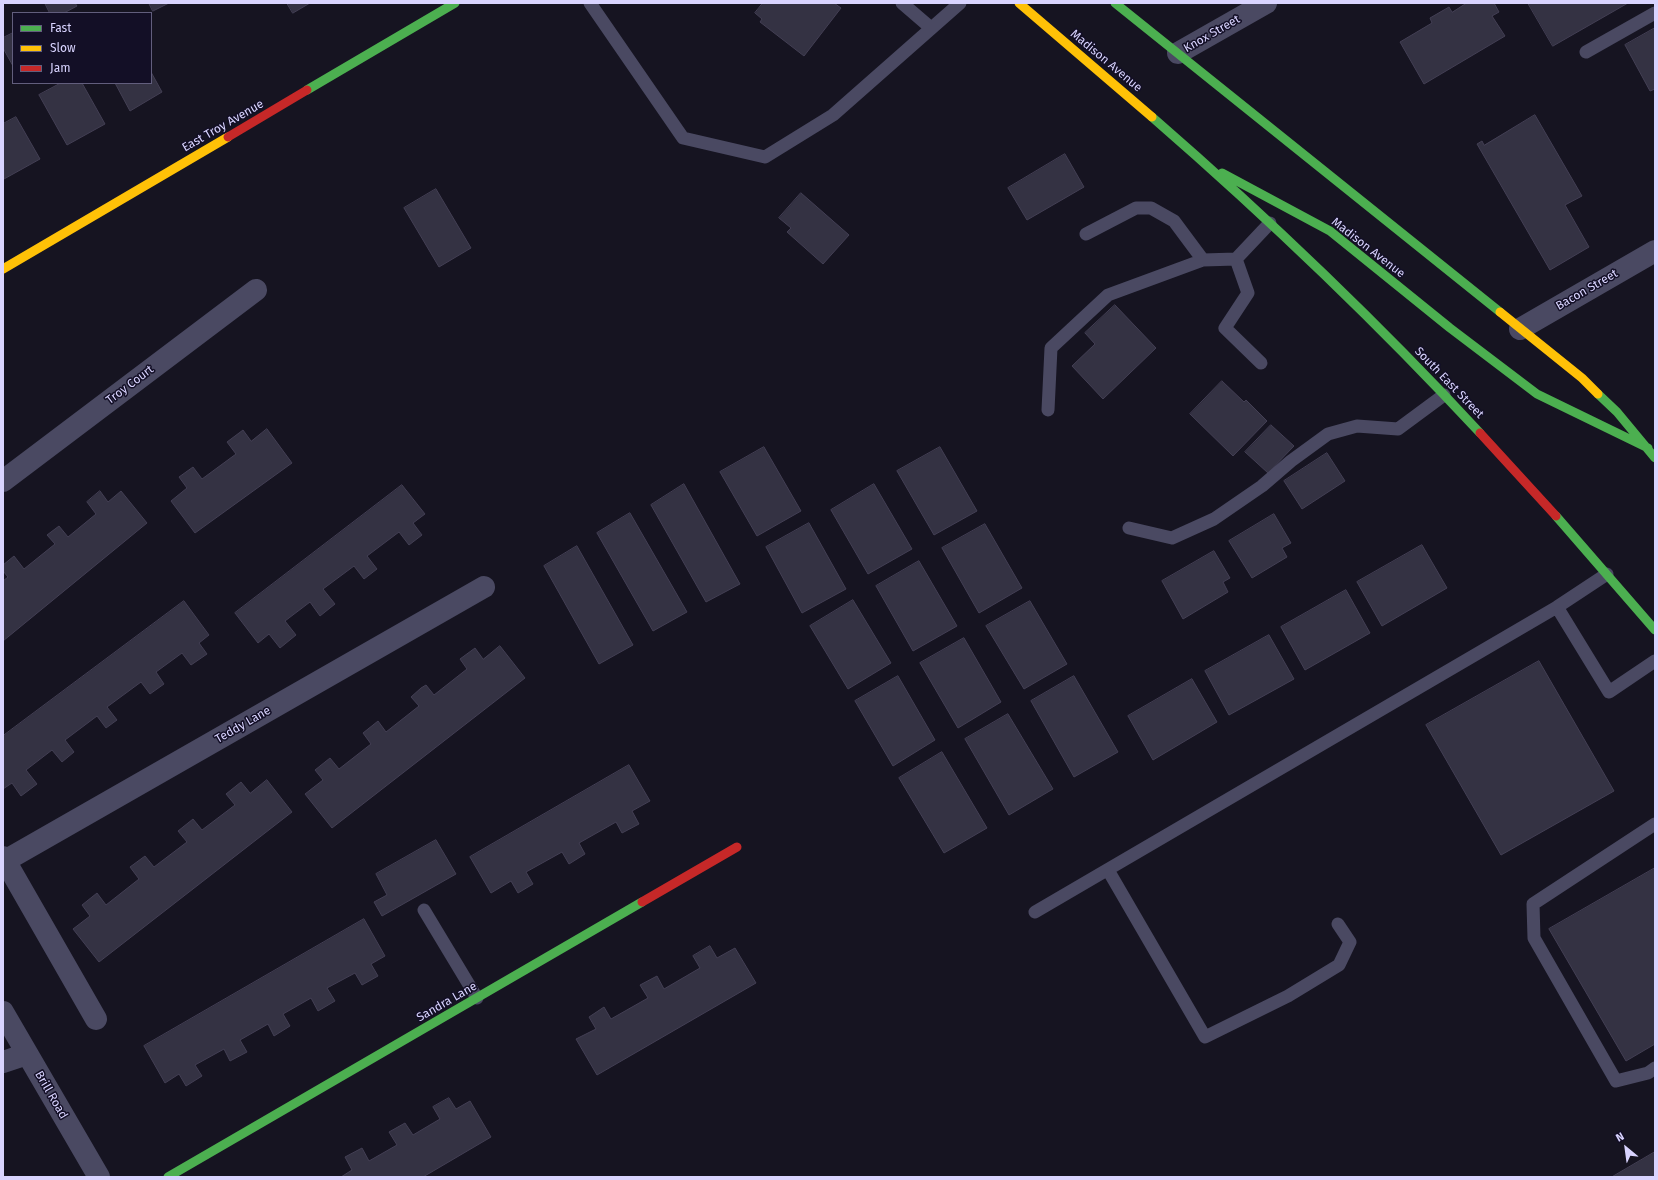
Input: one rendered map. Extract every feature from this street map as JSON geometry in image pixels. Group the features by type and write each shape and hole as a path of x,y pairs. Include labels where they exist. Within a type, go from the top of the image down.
{"main road":[{"name":"East Troy Avenue","path":"3,269 455,3"},
{"name":"Madison Avenue","path":"1019,3 1120,88 1210,167 1330,231 1450,328 1537,394 1647,447 1655,454"},
{"path":"1115,3 1582,378 1617,412 1655,458"},
{"name":"South East Street","path":"1210,167 1312,261 1444,395 1515,471 1655,630"},
{"name":"Sandra Lane","path":"168,1177 737,847"}],"street":[{"name":"Knox Street","path":"1178,53 1266,3"},
{"name":"Bacon Street","path":"1520,329 1655,251"},
{"name":"Troy Court","path":"3,481 256,290"},
{"name":"Teddy Lane","path":"4,860 484,587"},
{"path":"4,860 96,1019"},
{"name":"Brill Road","path":"3,1012 98,1177"},
{"path":"3,1062 27,1054"}],"lane":[{"path":"590,3 683,138 765,157 833,115 960,3"},
{"path":"902,3 931,28"},
{"path":"1586,52 1655,13"},
{"path":"1086,234 1136,208 1151,208 1174,220 1203,260"},
{"path":"1048,410 1051,348 1108,296 1203,260 1236,259 1270,223"},
{"path":"1236,259 1248,293 1225,328 1260,363"},
{"path":"1130,528 1172,538 1214,520 1262,486 1291,461 1328,434 1357,426 1398,429 1444,395"},
{"path":"1035,912 1557,607 1607,574"},
{"path":"1557,607 1609,692 1655,661"},
{"path":"1655,824 1534,904 1534,938 1616,1081 1648,1073 1655,1068"},
{"path":"1108,870 1205,1037 1288,996 1339,964 1350,942 1338,924"},
{"path":"424,910 477,998"}],"building":[{"path":"45,3 75,3 77,6 66,12 50,12"},
{"path":"149,3 169,3 153,11"},
{"path":"287,3 310,3 293,13"},
{"path":"763,3 834,3 841,8 804,56 760,22 762,19 755,13"},
{"path":"1467,3 1494,3 1499,12 1492,16 1505,36 1424,84 1400,42 1432,23 1430,18 1449,7 1452,12"},
{"path":"1528,3 1628,3 1553,46"},
{"path":"1655,28 1655,89 1650,91 1625,45"},
{"path":"12,34 12,64 3,48 3,38"},
{"path":"152,74 162,92 130,111 116,84 152,84"},
{"path":"59,84 83,84 105,124 67,145 39,95"},
{"path":"1535,115 1582,196 1565,205 1589,247 1550,270 1477,144 1482,141 1484,145"},
{"path":"16,117 40,159 4,179 3,124"},
{"path":"1065,154 1084,187 1027,220 1008,188"},
{"path":"436,189 471,248 439,267 404,208"},
{"path":"801,193 849,235 823,264 787,232 791,228 779,218"},
{"path":"1115,305 1156,348 1103,399 1072,366 1095,344 1085,333"},
{"path":"1222,381 1244,402 1246,400 1267,421 1233,456 1190,414"},
{"path":"1271,425 1294,446 1268,473 1245,452"},
{"path":"267,429 292,463 195,533 171,501 187,488 179,477 193,467 202,479 236,454 227,442 243,430 251,441"},
{"path":"764,447 801,511 757,536 720,472"},
{"path":"940,447 977,511 934,535 897,471"},
{"path":"1327,453 1345,481 1302,509 1284,481"},
{"path":"684,484 740,584 706,602 651,505"},
{"path":"874,484 912,549 868,574 831,510"},
{"path":"402,485 425,514 413,523 422,535 409,545 399,532 367,556 377,569 364,579 354,566 323,589 335,604 320,616 310,602 285,621 296,635 280,648 269,634 258,643 235,613"},
{"path":"100,491 108,502 121,491 147,523 3,641 3,581 8,577 3,571 3,565 14,556 24,569 55,544 47,535 59,526 68,537 96,514 87,502"},
{"path":"630,513 687,612 653,631 597,533"},
{"path":"1274,514 1291,543 1282,548 1287,557 1252,578 1229,541"},
{"path":"809,523 846,589 802,613 766,547"},
{"path":"985,524 1022,588 979,613 942,548"},
{"path":"1422,545 1447,588 1382,626 1357,582"},
{"path":"577,546 633,645 599,664 544,566"},
{"path":"1214,551 1230,578 1223,582 1228,592 1183,619 1162,581"},
{"path":"919,561 957,626 913,651 876,586"},
{"path":"1346,590 1370,633 1305,670 1281,627"},
{"path":"853,600 891,663 848,689 810,626"},
{"path":"184,601 209,635 199,643 207,654 191,665 182,653 156,672 164,684 150,694 141,682 107,707 117,720 106,728 97,716 65,740 74,752 62,762 52,750 26,770 37,784 21,796 12,783 3,789 3,736"},
{"path":"1030,601 1067,664 1024,689 986,626"},
{"path":"1269,635 1294,679 1229,715 1205,671"},
{"path":"964,638 1001,702 958,728 920,663"},
{"path":"500,646 525,678 332,828 305,794 323,780 315,770 330,758 339,769 371,744 363,733 378,721 386,732 419,706 411,697 421,688 426,685 434,695 467,669 460,659 475,648 483,659"},
{"path":"1539,661 1614,791 1501,855 1426,725"},
{"path":"898,676 935,740 893,766 855,701"},
{"path":"1074,676 1118,752 1074,777 1031,701"},
{"path":"1192,679 1217,722 1153,760 1128,716"},
{"path":"1008,714 1053,789 1009,815 965,739"},
{"path":"942,752 987,828 944,853 899,778"},
{"path":"629,765 650,801 632,811 639,824 622,833 616,822 579,843 585,854 569,864 562,852 526,872 533,884 518,893 511,881 491,893 470,857"},
{"path":"267,780 292,812 99,962 73,929 90,916 82,905 97,893 106,905 139,879 130,867 145,856 154,867 187,842 178,831 193,819 202,830 235,805 226,794 241,782 250,793"},
{"path":"436,840 456,874 382,916 374,902 387,895 376,874"},
{"path":"1655,868 1655,1044 1626,1061 1549,929"},
{"path":"364,919 385,956 371,964 378,976 362,985 355,973 327,988 335,1001 318,1011 311,998 283,1014 290,1026 274,1036 268,1024 240,1040 247,1052 230,1061 224,1049 195,1065 202,1076 186,1086 179,1074 165,1083 144,1046"},
{"path":"710,946 717,958 735,948 756,983 597,1075 576,1039 596,1029 589,1017 604,1007 611,1019 648,998 640,985 657,976 664,989 700,968 693,956"},
{"path":"449,1098 456,1109 470,1101 491,1137 423,1177 341,1177 352,1170 345,1157 362,1148 369,1161 397,1145 389,1132 405,1123 413,1135 440,1119 433,1107"},
{"path":"1655,1152 1655,1177 1612,1177"}],"traffic: fast":[{"path":"307,90 455,3"},
{"path":"1115,3 1500,312"},
{"path":"1152,117 1237,193 1320,271 1401,351 1480,433"},
{"path":"1222,173 1330,231 1450,328 1537,394 1648,448"},
{"path":"1598,394 1617,412 1655,458"},
{"path":"1556,516 1655,630"},
{"path":"168,1177 642,902"}],"traffic: slow":[{"path":"1019,3 1152,117"},
{"path":"3,269 228,137"},
{"path":"1500,312 1582,378 1598,394"}],"traffic: jam":[{"path":"228,137 307,90"},
{"path":"1480,433 1556,516"},
{"path":"642,902 737,847"}]}
